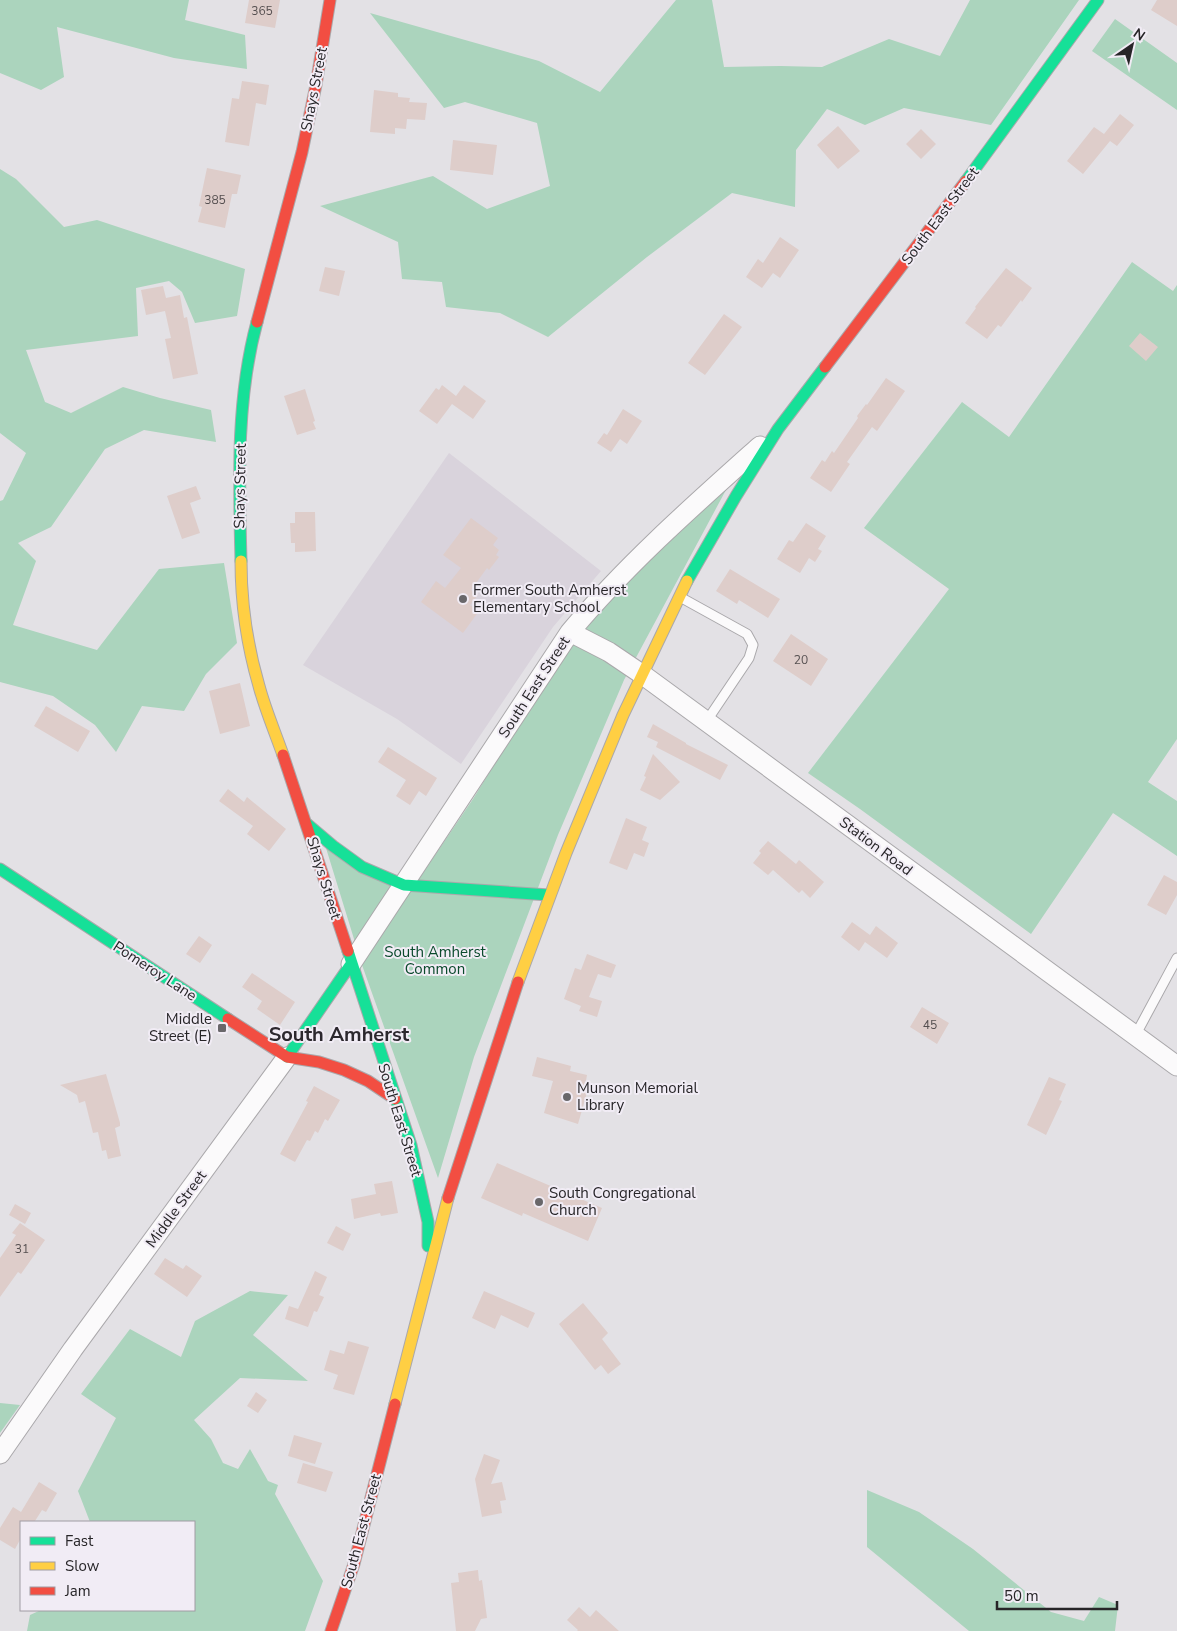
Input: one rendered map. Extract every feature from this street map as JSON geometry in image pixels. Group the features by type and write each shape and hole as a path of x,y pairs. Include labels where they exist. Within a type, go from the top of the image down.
{"main road":[{"name":"Shays Street","path":"330,0 316,85 302,152 252,339 242,407 239,470 240,589 248,642 265,706 307,824 351,964"},
{"name":"South East Street","path":"331,1631 354,1564 426,1284 448,1183 549,895 623,715 680,596 736,496 778,429 995,143 1098,0"},
{"path":"307,824 362,867 404,885 549,895"},
{"name":"Pomeroy Lane","path":"0,869 287,1057 327,1064 353,1072 375,1084 395,1099"},
{"name":"South East Street","path":"351,964 423,1182 428,1222 426,1284"},
{"name":"Middle Street","path":"287,1057 351,964"}],"street":[{"name":"South East Street","path":"351,964 570,632 662,535 778,429"},
{"name":"Station Road","path":"570,632 609,652 642,675 1177,1066"},
{"name":"Middle Street","path":"0,1454 73,1349 287,1057"}],"lane":[{"path":"680,596 747,634 753,646 749,658 706,722"},
{"path":"1135,1036 1177,958"}],"shaded area":[{"name":"Former South Amherst Elementary School","path":"449,453 601,571 553,627 461,764 397,719 303,665"}],"green space":[{"path":"0,0 189,0 185,20 245,35 247,69 174,58 57,27 64,77 41,90 0,73"},
{"path":"676,0 712,0 724,67 822,67 889,39 940,56 970,0 1079,0 991,125 904,108 865,125 827,109 796,150 795,207 732,193 647,257 548,337 500,313 446,307 442,282 402,279 398,242 320,206 433,176 487,209 550,186 537,123 465,102 444,108 370,13 539,61 600,92"},
{"path":"1115,19 1177,63 1177,110 1092,51"},
{"path":"0,169 16,179 64,227 97,220 245,269 237,316 195,323 182,292 169,281 136,288 138,336 26,350 45,402 71,413 123,387 211,410 216,442 144,430 105,449 51,527 18,543 36,561 13,625 97,650 159,569 224,563 237,643 206,674 184,711 142,706 116,752 95,725 53,696 0,682 0,501 3,500 26,453 0,433"},
{"path":"1132,262 1173,291 1177,285 1177,739 1148,782 1177,801 1177,856 1113,813 1031,934 808,773 949,589 864,528 962,402 1009,437"},
{"name":"South Amherst Common","path":"727,488 624,680 558,835 474,1057 438,1178 362,965 326,848 408,895 473,799 575,633 722,489"},
{"path":"250,1291 288,1295 253,1335 308,1381 240,1378 194,1420 211,1439 223,1463 238,1469 250,1449 268,1481 278,1485 275,1494 323,1581 305,1631 27,1631 30,1615 39,1611 195,1611 195,1521 90,1521 78,1491 116,1418 81,1394 130,1329 181,1357 195,1321"},
{"path":"0,1403 20,1405 0,1433"},
{"path":"867,1490 919,1512 973,1549 1051,1612 1084,1621 1099,1597 1118,1605 1115,1631 969,1631 867,1547"}],"building":[{"path":"249,0 280,0 275,28 245,23"},
{"path":"1157,0 1177,0 1177,26 1151,10"},
{"path":"242,81 269,85 266,105 256,103 249,146 225,142 232,98 239,99"},
{"path":"374,90 398,93 398,97 410,98 409,102 427,103 425,120 407,119 406,129 395,128 395,134 370,132"},
{"path":"1120,114 1134,125 1117,146 1110,141 1083,174 1067,161 1094,127 1104,134"},
{"path":"838,126 860,151 838,169 817,145"},
{"path":"921,129 936,144 921,159 906,144"},
{"path":"453,140 497,145 493,175 450,170"},
{"path":"207,168 241,175 237,194 232,194 225,228 198,222 202,207 199,206"},
{"path":"780,237 799,250 780,278 773,273 762,288 746,277 758,259 763,263"},
{"path":"325,267 345,271 339,296 319,291"},
{"path":"1006,268 1032,288 1001,327 998,325 987,339 965,323 975,307"},
{"path":"163,286 166,298 180,295 184,318 187,317 198,374 173,379 165,339 171,338 165,311 146,315 141,290"},
{"path":"724,314 742,327 705,375 688,363"},
{"path":"1140,333 1158,347 1146,361 1129,346"},
{"path":"886,378 905,391 877,431 872,427 847,462 850,464 831,492 810,478 822,460 825,462 832,451 834,453 858,418 857,416"},
{"path":"442,385 456,396 464,385 486,401 473,419 452,404 437,424 419,411 436,388 439,390"},
{"path":"305,389 316,429 297,435 284,396"},
{"path":"623,409 642,421 627,444 620,439 611,452 597,443 604,433 607,435"},
{"path":"196,486 201,499 190,503 200,533 182,539 167,496"},
{"path":"295,512 315,512 316,551 295,552 295,543 291,543 290,523 295,523"},
{"name":"Former South Amherst Elementary School","path":"471,518 498,538 493,545 499,550 496,555 499,557 489,570 487,568 471,590 478,595 470,605 479,611 463,633 421,602 436,581 445,588 461,568 443,555"},
{"path":"806,523 826,536 818,549 822,551 815,562 809,558 800,573 777,559 789,540 793,542"},
{"path":"730,569 780,599 768,618 739,600 737,604 716,591"},
{"path":"791,634 828,659 811,686 773,661"},
{"path":"240,683 250,726 220,734 209,691"},
{"path":"46,706 90,731 78,752 34,726"},
{"path":"653,724 686,744 728,765 720,780 656,747 658,742 647,737"},
{"path":"388,747 437,778 426,796 419,791 410,805 396,796 406,780 378,762"},
{"path":"653,754 680,782 660,800 640,790"},
{"path":"228,789 244,802 247,797 286,829 269,851 247,834 253,826 219,801"},
{"path":"626,818 647,827 642,840 649,843 644,857 634,853 627,870 609,863"},
{"path":"768,841 796,864 799,860 824,882 810,898 802,890 799,893 773,870 768,875 753,863 761,853 759,851"},
{"path":"1164,875 1177,882 1177,895 1166,915 1147,905"},
{"path":"852,922 870,935 876,926 898,943 887,958 865,942 859,951 841,937"},
{"path":"199,936 212,945 200,963 186,954"},
{"path":"587,954 616,965 611,978 598,974 589,997 602,1001 597,1017 579,1011 581,1006 564,999 575,968 581,970"},
{"path":"252,973 295,1002 280,1025 257,1009 262,1001 242,987"},
{"path":"922,1007 949,1023 937,1044 910,1027"},
{"name":"Munson Memorial Library","path":"537,1057 571,1066 570,1071 587,1075 586,1081 590,1082 578,1124 544,1113 553,1081 532,1076"},
{"path":"106,1074 120,1123 120,1126 115,1128 121,1156 108,1159 106,1150 102,1151 98,1132 93,1133 85,1101 79,1103 77,1095 60,1085"},
{"path":"1049,1077 1066,1084 1059,1100 1062,1101 1046,1135 1027,1125"},
{"path":"314,1086 340,1100 328,1121 325,1119 318,1133 315,1131 310,1141 307,1140 295,1162 280,1154 308,1102 306,1101"},
{"name":"South Congregational Church","path":"497,1163 602,1208 588,1241 523,1213 522,1216 481,1198"},
{"path":"392,1181 398,1213 381,1216 380,1213 354,1219 351,1199 376,1194 374,1184"},
{"path":"15,1204 31,1213 25,1224 9,1215"},
{"path":"20,1223 45,1240 21,1274 18,1272 0,1297 0,1258 16,1235 12,1233"},
{"path":"336,1226 351,1234 343,1251 327,1243"},
{"path":"165,1258 183,1269 186,1265 202,1276 187,1297 154,1274"},
{"path":"315,1271 327,1277 319,1295 324,1297 317,1312 314,1311 308,1327 285,1319 289,1306 298,1309"},
{"path":"484,1291 535,1313 528,1328 501,1315 495,1329 472,1318"},
{"path":"583,1303 608,1333 602,1339 621,1364 608,1374 601,1365 595,1370 559,1324"},
{"path":"348,1341 369,1347 354,1395 333,1389 338,1375 324,1370 330,1350 344,1354"},
{"path":"256,1392 267,1400 258,1413 247,1406"},
{"path":"294,1435 322,1443 315,1464 288,1456"},
{"path":"484,1454 500,1460 491,1484 502,1482 506,1500 500,1501 502,1513 482,1517 475,1479"},
{"path":"303,1463 333,1472 326,1492 297,1483"},
{"path":"39,1482 57,1493 46,1512 42,1510 35,1521 20,1521 20,1540 15,1549 0,1540 0,1528 13,1507 21,1512"},
{"path":"478,1570 479,1581 482,1580 487,1618 481,1619 475,1631 456,1631 451,1583 459,1582 458,1573"},
{"path":"579,1607 590,1617 596,1610 619,1631 577,1631 567,1620"}],"traffic: fast":[{"path":"966,181 1098,0"},
{"path":"241,561 240,440 242,410 250,351 257,322"},
{"path":"687,581 736,496 778,429 825,367"},
{"path":"307,824 362,867 404,885 549,895"},
{"path":"0,869 228,1019"},
{"path":"348,951 411,1145 428,1222 428,1246"},
{"path":"287,1057 351,964"}],"traffic: slow":[{"path":"241,561 242,592 251,655 264,703 283,755"},
{"path":"518,982 566,853 623,715 687,581"},
{"path":"395,1404 448,1198"}],"traffic: jam":[{"path":"257,322 302,152 316,85 330,0"},
{"path":"825,367 966,181"},
{"path":"283,755 348,951"},
{"path":"448,1198 518,982"},
{"path":"228,1019 287,1057 319,1062 344,1070 368,1081 395,1099"},
{"path":"331,1631 354,1564 395,1404"}],"place":[{"name":"Former South Amherst Elementary School","path":"463,599"},
{"name":"Middle Street (E)","path":"222,1028"},
{"name":"Munson Memorial Library","path":"567,1097"},
{"name":"South Congregational Church","path":"539,1202"}],"district":[{"name":"South Amherst","path":"339,1034"}]}
